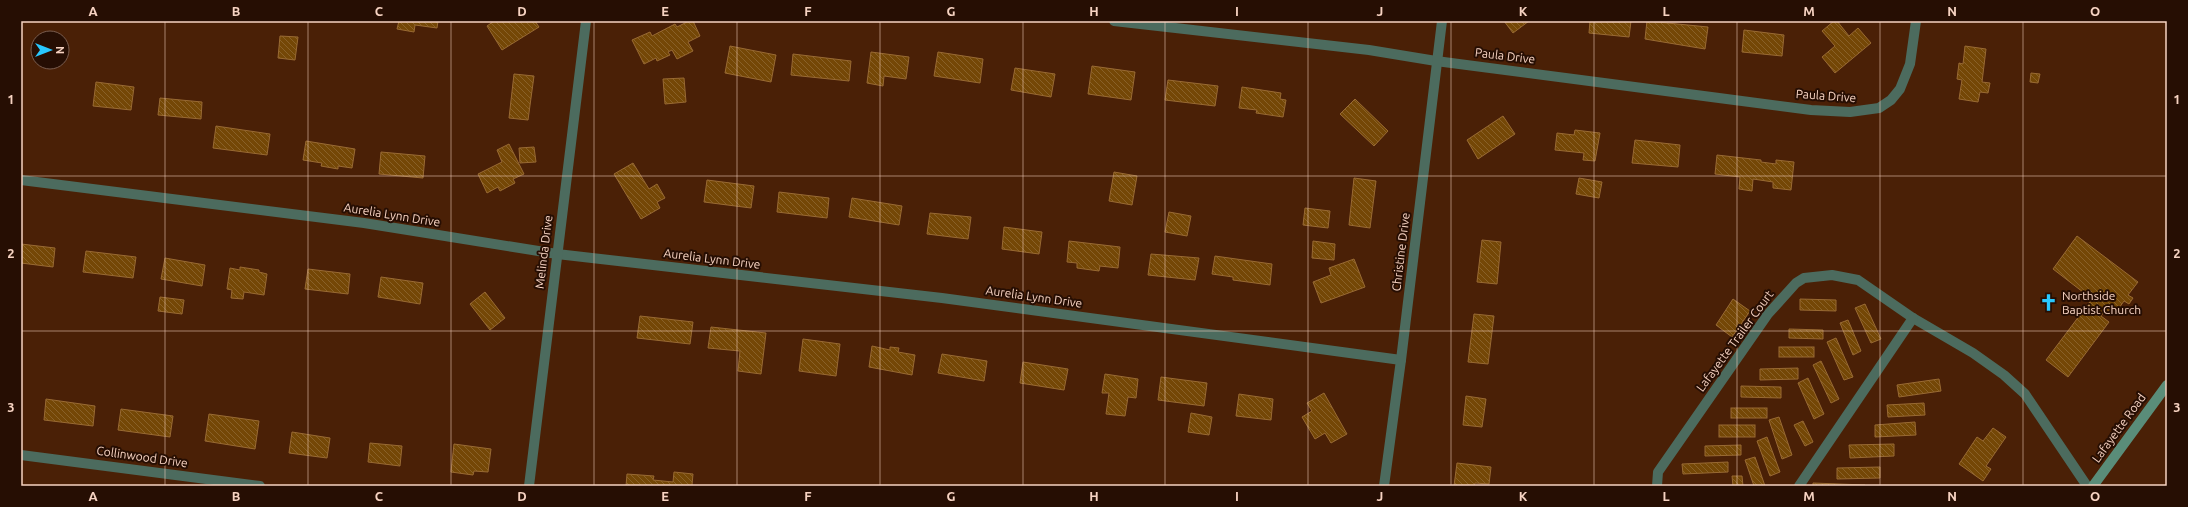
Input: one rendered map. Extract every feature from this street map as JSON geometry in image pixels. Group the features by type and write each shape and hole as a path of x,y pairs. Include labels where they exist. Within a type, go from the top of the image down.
{"main road":[{"name":"Lafayette Road","path":"2093,486 2167,385"}],"street":[{"name":"Melinda Drive","path":"529,486 586,21"},
{"name":"Paula Drive","path":"1114,21 1369,50 1436,61 1811,110 1865,112 1879,108 1891,100 1900,89 1910,64 1916,21"},
{"name":"Christine Drive","path":"1384,486 1401,360 1442,21"},
{"name":"Aurelia Lynn Drive","path":"21,180 364,223 557,254 942,298 1401,360"},
{"name":"Lafayette Trailer Court","path":"1657,486 1658,472 1768,314 1796,283 1804,278 1832,275 1858,280 1913,318 1973,353 2004,375 2025,394 2087,486"},
{"path":"1799,486 1913,318"},
{"name":"Collinwood Drive","path":"21,455 260,486"}],"building":[{"path":"399,21 438,21 437,28 415,25 414,32 397,29"},
{"path":"494,21 535,21 539,27 502,50 487,26"},
{"path":"689,21 693,21 700,36 688,42 693,51 677,59 672,50 668,52 670,55 657,61 656,58 644,64 632,40 650,32 652,36 675,24 677,27"},
{"path":"1504,21 1529,21 1513,33"},
{"path":"1590,21 1631,21 1629,37 1589,33"},
{"path":"1647,21 1708,27 1705,49 1645,39"},
{"path":"1834,21 1837,21 1849,36 1858,28 1871,43 1835,73 1822,57 1835,46 1822,31"},
{"path":"1744,30 1784,35 1782,56 1742,52"},
{"path":"280,36 298,37 295,60 278,58"},
{"path":"730,46 776,55 771,82 725,73"},
{"path":"1965,46 1986,49 1982,82 1990,83 1988,93 1980,92 1978,102 1959,99 1962,80 1957,79 1959,63 1963,64"},
{"path":"871,52 909,57 906,79 884,76 883,86 867,83"},
{"path":"938,52 983,59 980,83 934,76"},
{"path":"793,54 851,61 849,81 791,75"},
{"path":"1092,66 1135,72 1131,100 1088,94"},
{"path":"1015,68 1055,74 1051,97 1011,90"},
{"path":"2031,73 2040,74 2038,83 2030,82"},
{"path":"514,74 534,76 528,120 509,118"},
{"path":"684,78 686,102 665,104 663,79"},
{"path":"1168,80 1218,86 1215,106 1165,100"},
{"path":"96,82 134,87 131,110 93,106"},
{"path":"1242,87 1281,93 1280,99 1286,100 1283,117 1256,113 1257,110 1239,108"},
{"path":"160,98 202,102 201,119 158,115"},
{"path":"1355,99 1388,131 1374,146 1340,114"},
{"path":"1503,116 1515,134 1478,159 1467,140"},
{"path":"216,126 270,134 267,155 213,148"},
{"path":"1575,130 1600,133 1595,161 1583,160 1584,153 1555,150 1557,133 1574,135"},
{"path":"1635,140 1680,145 1678,167 1632,163"},
{"path":"306,141 355,149 352,168 338,166 338,169 321,166 322,163 303,160"},
{"path":"509,144 524,174 513,179 515,183 500,191 498,187 487,193 478,174 502,162 497,150"},
{"path":"534,147 536,162 520,163 519,148"},
{"path":"381,152 425,156 423,178 379,174"},
{"path":"1717,155 1761,160 1761,162 1776,164 1776,160 1794,162 1791,190 1773,188 1773,182 1753,179 1752,191 1739,189 1740,177 1715,174"},
{"path":"633,163 649,189 657,184 665,198 657,202 660,208 641,219 614,174"},
{"path":"1114,172 1137,176 1132,205 1109,201"},
{"path":"1354,178 1376,181 1370,228 1349,225"},
{"path":"1579,178 1602,182 1599,198 1576,194"},
{"path":"707,180 754,186 751,208 704,202"},
{"path":"779,192 829,198 827,218 777,212"},
{"path":"852,198 902,206 899,225 849,217"},
{"path":"1305,208 1330,211 1328,228 1303,225"},
{"path":"1169,212 1191,216 1187,236 1165,232"},
{"path":"930,213 971,217 968,239 927,234"},
{"path":"1004,227 1042,232 1039,254 1002,249"},
{"path":"2077,236 2138,282 2128,295 2133,298 2129,304 2124,301 2114,315 2106,309 2101,316 2109,322 2068,377 2046,360 2092,299 2053,269"},
{"path":"1482,240 1501,242 1497,284 1477,282"},
{"path":"1069,241 1120,247 1118,268 1100,266 1099,271 1077,268 1077,263 1067,262"},
{"path":"1313,241 1335,244 1334,260 1312,258"},
{"path":"21,244 55,248 53,267 21,263"},
{"path":"86,251 136,257 133,278 83,272"},
{"path":"1151,254 1199,258 1195,280 1148,275"},
{"path":"1215,256 1272,264 1270,285 1233,280 1233,277 1212,274"},
{"path":"165,258 205,265 202,286 161,279"},
{"path":"1354,259 1365,287 1321,303 1313,282 1331,275 1329,268"},
{"path":"240,267 259,270 259,272 267,274 264,295 244,292 243,299 231,298 232,290 227,289 230,268 240,270"},
{"path":"308,269 350,274 348,294 305,289"},
{"path":"381,277 423,283 420,304 378,297"},
{"path":"485,292 505,318 490,330 470,304"},
{"path":"160,297 184,300 182,314 158,311"},
{"path":"1733,299 1750,311 1732,337 1716,325"},
{"path":"1800,299 1836,300 1836,311 1800,310"},
{"path":"1865,304 1881,339 1871,343 1855,308"},
{"path":"1474,314 1494,316 1488,364 1468,362"},
{"path":"640,316 693,322 690,344 637,338"},
{"path":"1848,320 1861,351 1853,355 1840,323"},
{"path":"711,327 766,333 761,374 738,371 740,351 708,348"},
{"path":"1789,329 1823,330 1823,339 1789,338"},
{"path":"1836,338 1853,377 1844,380 1827,342"},
{"path":"803,339 840,344 836,376 799,371"},
{"path":"872,346 890,350 890,347 899,348 898,352 915,355 912,375 869,367"},
{"path":"1779,347 1814,347 1814,357 1779,357"},
{"path":"942,354 987,361 984,381 938,373"},
{"path":"1821,361 1839,399 1831,403 1813,365"},
{"path":"1023,362 1068,369 1064,390 1020,383"},
{"path":"1798,368 1798,379 1760,380 1760,369"},
{"path":"1105,374 1138,379 1136,398 1128,397 1125,416 1106,414 1109,393 1102,393"},
{"path":"1161,377 1207,383 1204,406 1158,400"},
{"path":"1808,378 1824,414 1814,419 1798,383"},
{"path":"1939,379 1941,391 1899,397 1897,385"},
{"path":"1741,386 1781,387 1781,398 1741,397"},
{"path":"1324,393 1347,434 1331,443 1325,433 1315,439 1302,417 1312,411 1307,403"},
{"path":"1239,394 1273,399 1271,420 1236,416"},
{"path":"1466,396 1486,399 1482,427 1463,425"},
{"path":"46,399 95,406 93,426 44,420"},
{"path":"1924,403 1925,415 1888,417 1887,405"},
{"path":"1731,408 1767,408 1767,418 1731,418"},
{"path":"121,409 173,416 170,437 118,430"},
{"path":"1191,413 1212,417 1209,435 1188,432"},
{"path":"209,414 259,421 255,449 205,441"},
{"path":"1779,417 1792,455 1782,459 1769,420"},
{"path":"1803,421 1813,442 1805,446 1794,425"},
{"path":"1915,422 1916,435 1875,437 1875,425"},
{"path":"1719,425 1755,425 1755,437 1719,437"},
{"path":"1993,428 2006,437 1986,466 1991,469 1983,481 1959,464 1977,437 1983,441"},
{"path":"292,432 330,438 327,458 289,453"},
{"path":"1767,437 1780,472 1770,476 1757,441"},
{"path":"370,443 402,446 400,466 368,462"},
{"path":"454,444 491,449 488,472 474,471 473,475 451,472"},
{"path":"1894,444 1894,456 1850,458 1849,445"},
{"path":"1741,445 1741,455 1705,456 1705,446"},
{"path":"1755,457 1765,486 1754,486 1745,460"},
{"path":"1728,462 1728,472 1683,474 1682,464"},
{"path":"1457,463 1491,467 1489,484 1475,483 1474,486 1454,486"},
{"path":"1880,467 1880,478 1837,479 1837,468"},
{"path":"674,472 693,474 692,485 694,486 626,486 627,474 654,476 653,480 673,482"},
{"path":"1732,476 1742,476 1743,486 1733,486"},
{"path":"1813,483 1865,485 1865,486 1813,486"}],"place":[{"name":"Northside Baptist Church","path":"2049,303"}]}
